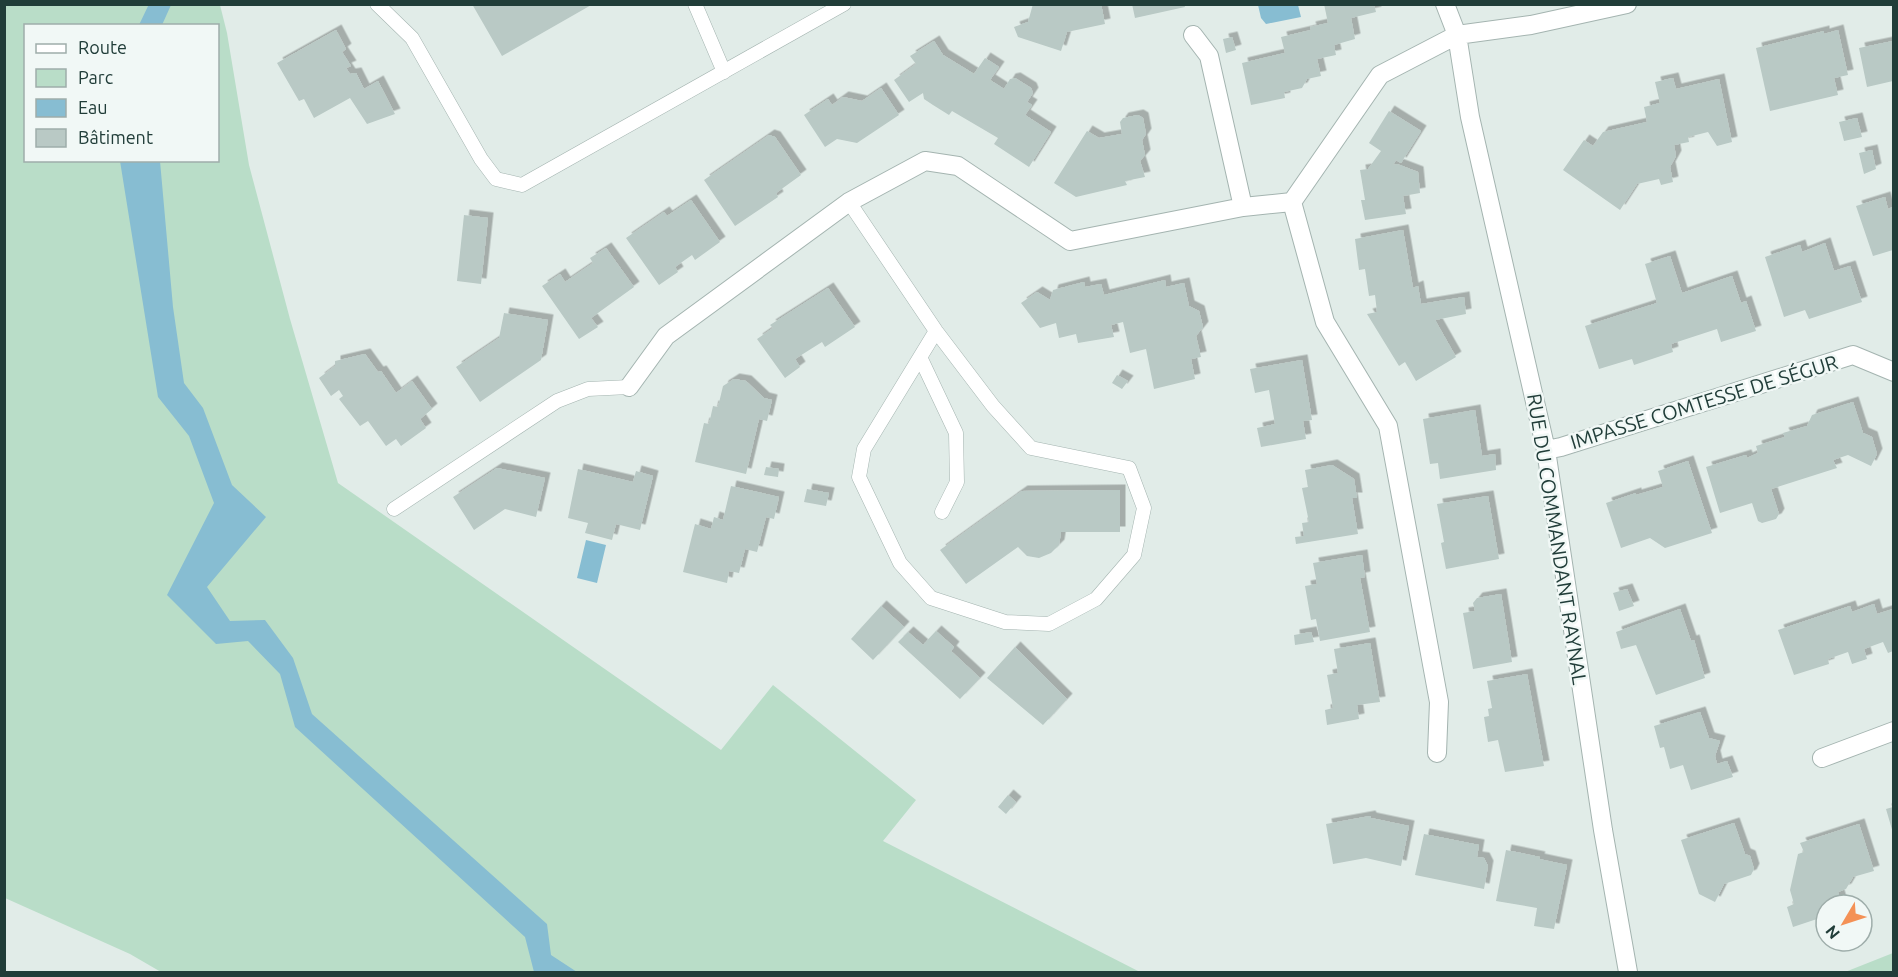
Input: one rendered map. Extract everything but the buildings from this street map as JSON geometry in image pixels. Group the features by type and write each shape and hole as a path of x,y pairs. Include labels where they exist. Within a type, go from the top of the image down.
{"street":[{"name":"RUE DU COMMANDANT RAYNAL","path":"1445,4 1457,35 1470,117 1546,450 1603,831 1628,972"},
{"path":"629,387 666,336 849,202 925,161 958,165 1070,241 1242,207 1292,202 1380,75 1457,35 1531,25 1627,4"},
{"path":"1193,35 1209,56 1242,207"},
{"path":"1292,202 1325,322 1388,426 1439,702 1437,753"},
{"name":"IMPASSE COMTESSE DE SÉGUR","path":"1546,450 1853,355 1893,372"},
{"path":"1822,758 1893,731"}],"lane":[{"path":"377,4 412,38 481,159 496,179 522,185 844,4"},
{"path":"695,4 723,72"},
{"path":"849,202 936,331 993,406 1031,448 1129,468 1144,508 1134,555 1096,599 1049,624 1005,622 931,598 900,563 860,477 864,449 936,331"},
{"path":"920,357 956,433 957,482 942,512"},
{"path":"394,509 557,401 588,389 629,387"}],"green space":[{"path":"5,5 220,5 227,33 249,165 290,319 338,483 721,750 773,685 916,800 883,841 1140,972 161,972 130,954 5,898"},
{"path":"1893,953 1893,972 1845,972"}],"water":[{"path":"149,4 171,5 162,24 139,24"},
{"path":"1258,5 1298,5 1301,17 1266,24 1261,18"},
{"path":"120,162 160,162 173,307 184,383 203,408 232,485 266,517 207,587 230,621 265,620 293,658 312,714 547,924 551,955 577,972 534,972 525,937 295,727 280,674 248,641 216,644 167,595 214,503 189,436 158,397"},
{"path":"586,540 606,545 597,583 577,578"}]}
